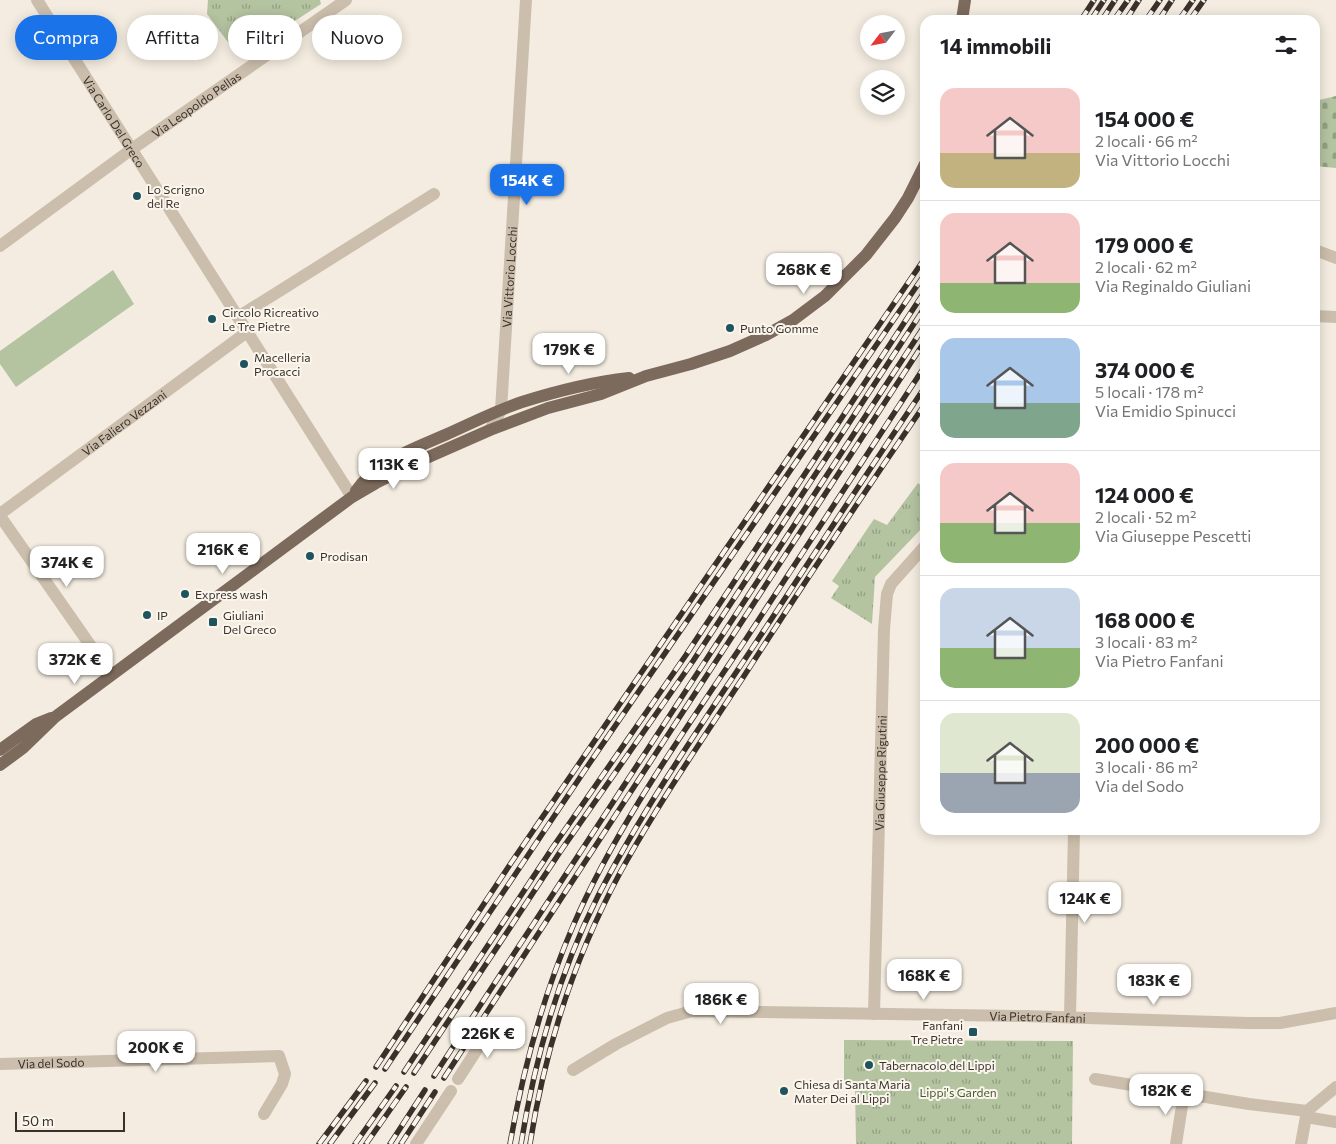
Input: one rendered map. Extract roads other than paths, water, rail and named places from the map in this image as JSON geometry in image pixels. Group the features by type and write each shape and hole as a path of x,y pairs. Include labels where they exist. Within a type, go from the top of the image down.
{"main road":[{"path":"963,15 966,0"},
{"path":"0,765 23,748 55,717 352,497 424,459 490,430 548,408 601,394 646,376 691,364 748,344 781,327 813,306 847,275 880,238 908,198 920,174"},
{"path":"352,497 370,474 401,454 501,410 521,402 598,382 646,376"},
{"path":"0,750 36,724 55,717"}],"street":[{"name":"Via Carlo Del Greco","path":"37,0 352,497"},
{"name":"Via Leopoldo Pellas","path":"0,246 132,149 346,0"},
{"name":"Via Vittorio Locchi","path":"490,430 501,410 526,0"},
{"path":"238,317 434,194"},
{"path":"1320,252 1336,258"},
{"path":"1320,316 1336,317"},
{"name":"Via Faliero Vezzani","path":"0,515 247,332"},
{"path":"0,515 111,675"},
{"name":"Via Giuseppe Rigutini","path":"874,1014 884,629 887,594 891,584 920,552"},
{"path":"1070,1018 1074,835"},
{"name":"Via Pietro Fanfani","path":"573,1070 616,1044 667,1018 692,1011 1274,1023 1336,1013"},
{"path":"458,1079 494,1023"},
{"name":"Via del Sodo","path":"0,1064 279,1056 285,1074 282,1084 264,1114"},
{"path":"1095,1079 1307,1114 1336,1122"},
{"path":"1301,1144 1307,1114 1336,1087"},
{"path":"416,1144 450,1091"},
{"path":"1176,1144 1184,1093"}],"railway":[{"path":"1084,15 1094,0"},
{"path":"1094,15 1104,0"},
{"path":"1105,15 1115,0"},
{"path":"1118,15 1128,0"},
{"path":"1129,15 1139,0"},
{"path":"1150,15 1160,0"},
{"path":"1162,15 1172,0"},
{"path":"1182,15 1193,0"},
{"path":"1194,15 1204,0"},
{"path":"376,1067 511,863 920,265"},
{"path":"385,1069 589,764 920,281"},
{"path":"404,1072 553,847 686,655 920,299"},
{"path":"414,1073 560,852 693,661 920,315"},
{"path":"434,1076 920,333"},
{"path":"444,1078 920,349"},
{"path":"510,1144 521,1088 543,1006 562,952 590,889 631,815 676,743 920,374"},
{"path":"521,1144 533,1080 550,1017 571,955 598,896 674,766 920,395"},
{"path":"530,1144 544,1073 564,1003 589,936 621,871 696,748 920,411"},
{"path":"319,1144 366,1081"},
{"path":"330,1144 375,1083"},
{"path":"355,1144 396,1086"},
{"path":"366,1144 406,1087"},
{"path":"390,1144 425,1090"},
{"path":"401,1144 435,1092"}],"place":[{"name":"Lo Scrigno del Re","path":"137,196"},
{"name":"Circolo Ricreativo Le Tre Pietre","path":"212,319"},
{"name":"Punto Gomme","path":"730,328"},
{"name":"Macelleria Procacci","path":"244,364"},
{"name":"Prodisan","path":"310,556"},
{"name":"Express wash","path":"185,594"},
{"name":"IP","path":"147,615"},
{"name":"Giuliani Del Greco","path":"213,622"},
{"name":"Fanfani Tre Pietre","path":"973,1032"},
{"name":"Tabernacolo del Lippi","path":"869,1065"},
{"name":"Chiesa di Santa Maria Mater Dei al Lippi","path":"784,1091"}],"park label":[{"name":"Lippi's Garden","path":"958,1092"}]}
